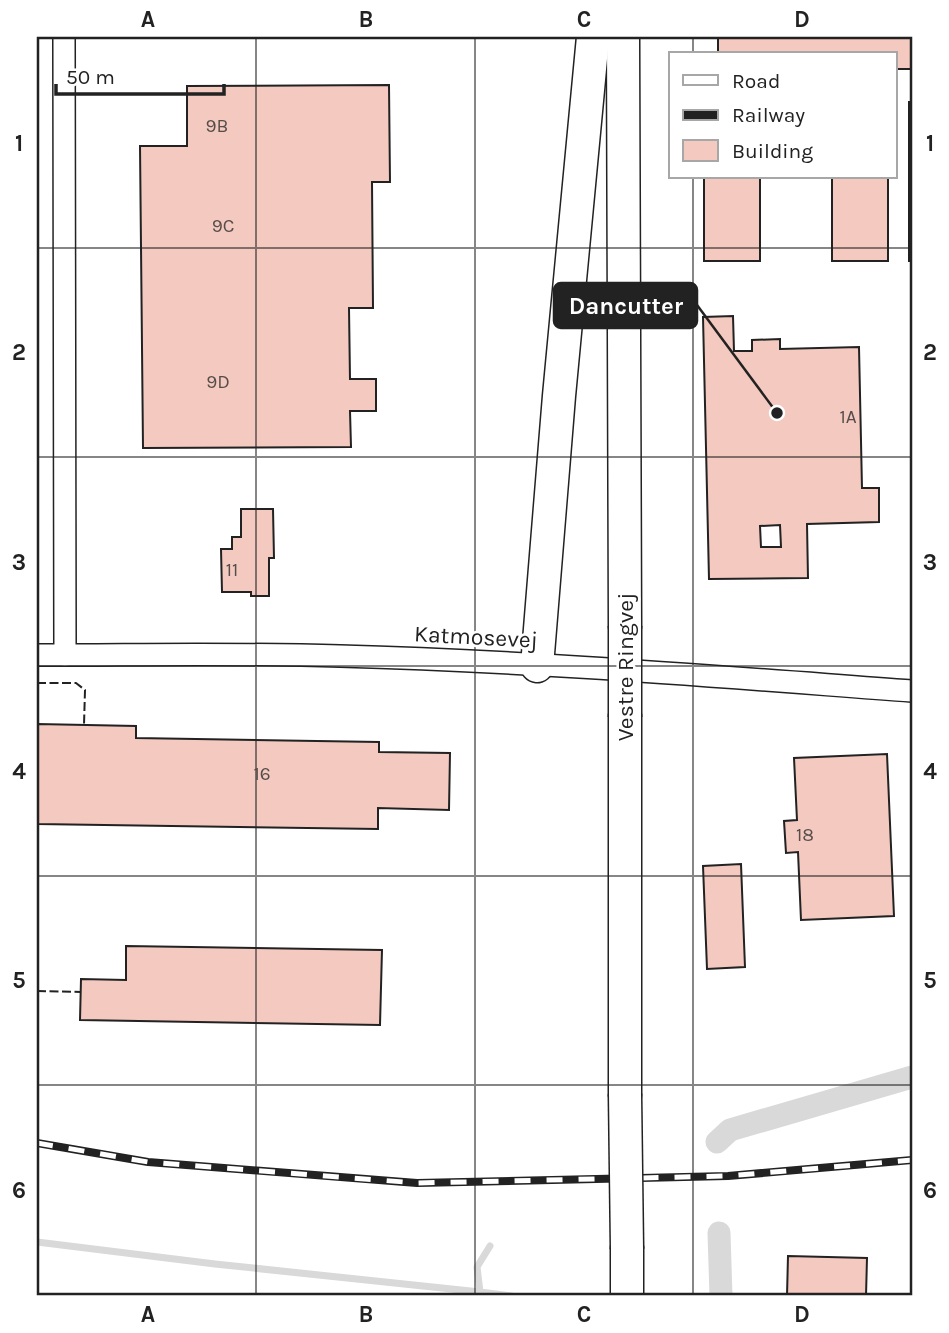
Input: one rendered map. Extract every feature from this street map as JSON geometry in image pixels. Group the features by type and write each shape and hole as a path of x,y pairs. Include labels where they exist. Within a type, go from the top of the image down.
{"main road":[{"path":"537,666 560,382 593,37"},
{"name":"Vestre Ringvej","path":"623,37 627,1296"}],"street":[{"path":"64,37 65,655"},
{"name":"Katmosevej","path":"37,655 221,653 341,656 912,691"}],"building":[{"path":"718,37 912,37 912,69 897,69 897,52 718,52"},
{"path":"389,85 390,182 372,182 373,308 349,308 350,379 376,379 376,411 350,411 351,447 143,448 140,146 187,146 187,86"},
{"path":"909,102 912,102 912,261 909,261"},
{"path":"704,178 760,178 760,261 704,261"},
{"path":"832,178 888,178 888,261 832,261"},
{"path":"733,316 734,351 752,351 752,340 780,339 780,349 859,347 862,488 879,488 879,522 807,524 808,578 709,579 703,317","holes":["780,525 781,547 761,547 760,526"]},
{"path":"241,509 273,509 274,558 269,558 269,596 251,596 251,592 222,592 221,549 232,549 232,537 241,537"},
{"path":"37,724 136,726 136,738 379,742 379,752 450,753 449,810 378,808 378,829 37,824"},
{"path":"887,754 894,916 801,920 798,852 786,853 784,821 797,820 794,758"},
{"path":"741,864 745,967 707,969 703,866"},
{"path":"126,946 382,950 380,1025 80,1020 81,979 126,980"},
{"path":"788,1256 867,1258 866,1296 787,1296"}],"waterway":[{"path":"717,1142 730,1130 912,1077"},
{"path":"719,1233 721,1296"},
{"path":"37,1242 480,1292"},
{"path":"490,1246 477,1267 480,1292 511,1296"}],"railway":[{"path":"37,1143 148,1162 417,1183 728,1176 912,1160"}],"fence":[{"path":"37,683 76,683 85,690 84,725"},
{"path":"37,991 81,992"}],"place":[{"name":"Dancutter","path":"777,413"}]}
